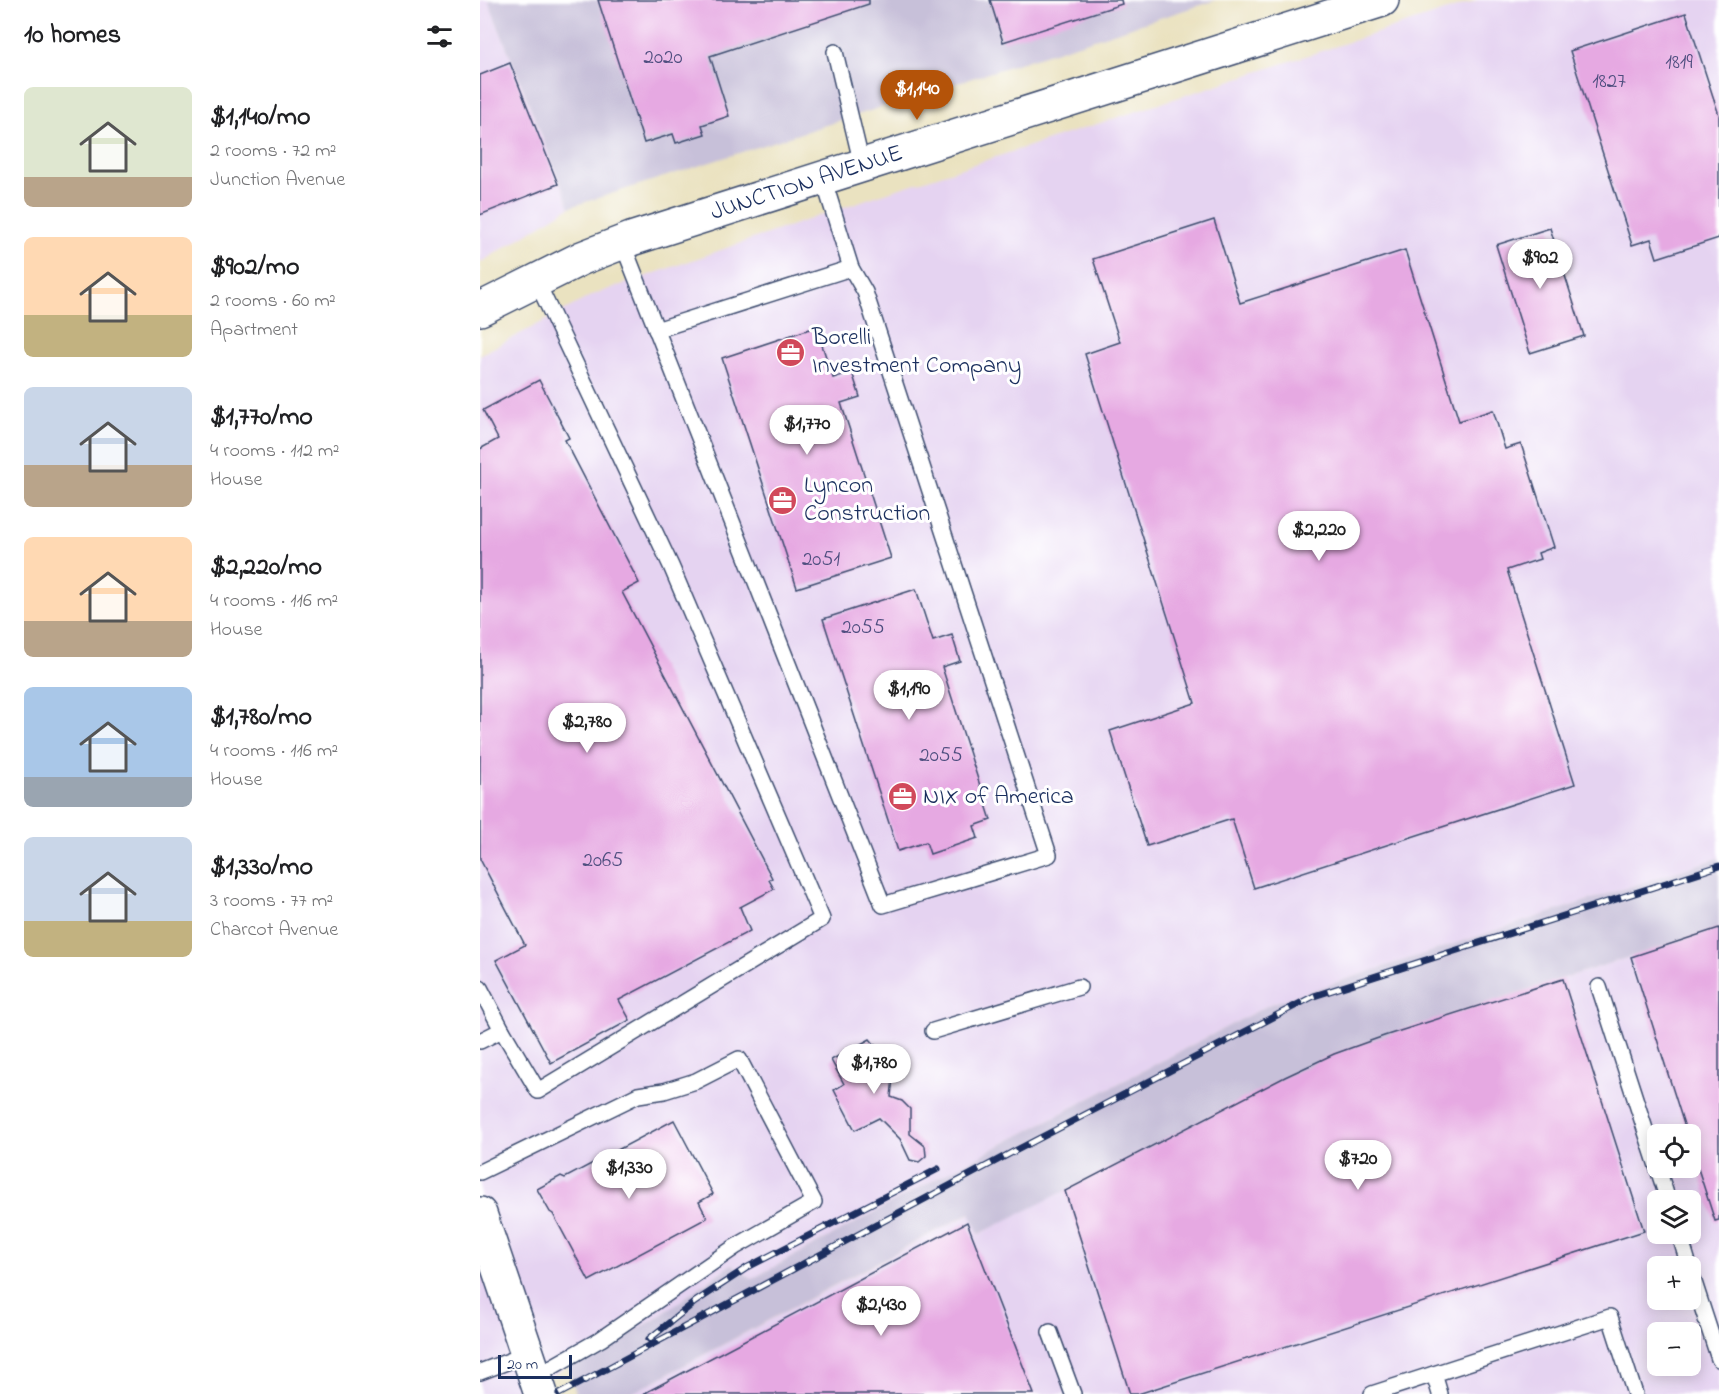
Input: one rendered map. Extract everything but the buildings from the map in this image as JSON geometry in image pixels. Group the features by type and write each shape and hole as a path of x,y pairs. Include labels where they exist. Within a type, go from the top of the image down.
{"street":[{"name":"JUNCTION AVENUE","path":"480,309 582,258 622,242 1382,0"},
{"path":"480,1214 535,1375"}],"lane":[{"path":"835,52 862,165"},
{"path":"622,242 884,905 1049,855 866,292 851,268 823,178"},
{"path":"656,330 851,268"},
{"path":"480,988 538,1091 822,919 671,566 536,280"},
{"path":"933,1031 1079,987"},
{"path":"1599,987 1665,1190"},
{"path":"480,1041 502,1030"},
{"path":"480,1172 638,1095 664,1091 696,1081 739,1059 814,1202 735,1247 601,1339 535,1375 480,1372"},
{"path":"1701,1303 1719,1359"},
{"path":"1372,1394 1610,1317 1635,1394"},
{"path":"1050,1332 1073,1394"},
{"path":"1434,1374 1440,1394"}],"shaded area":[{"path":"480,0 488,0 570,207 480,263"},
{"path":"488,0 1216,0 570,207"},
{"path":"1478,0 1719,0 1719,858 1271,1004 949,1172 752,1279 732,1264 653,1321 568,1366 523,1394 480,1394 480,355 595,294 873,197"},
{"path":"1719,858 1719,928 1334,1054 979,1234 970,1213 630,1394 576,1394 568,1366 653,1321 732,1264 752,1279 949,1172 1271,1004"},
{"path":"1719,928 1719,1394 630,1394 971,1213 979,1234 1334,1054"}],"railway":[{"path":"559,1394 1011,1153 1314,996 1719,866"},
{"path":"649,1339 695,1302 748,1267 938,1169"}],"place":[{"name":"Borelli Investment Company","path":"791,352"},
{"name":"Lyncon Construction","path":"783,500"},
{"name":"NIX of America","path":"902,797"}]}
